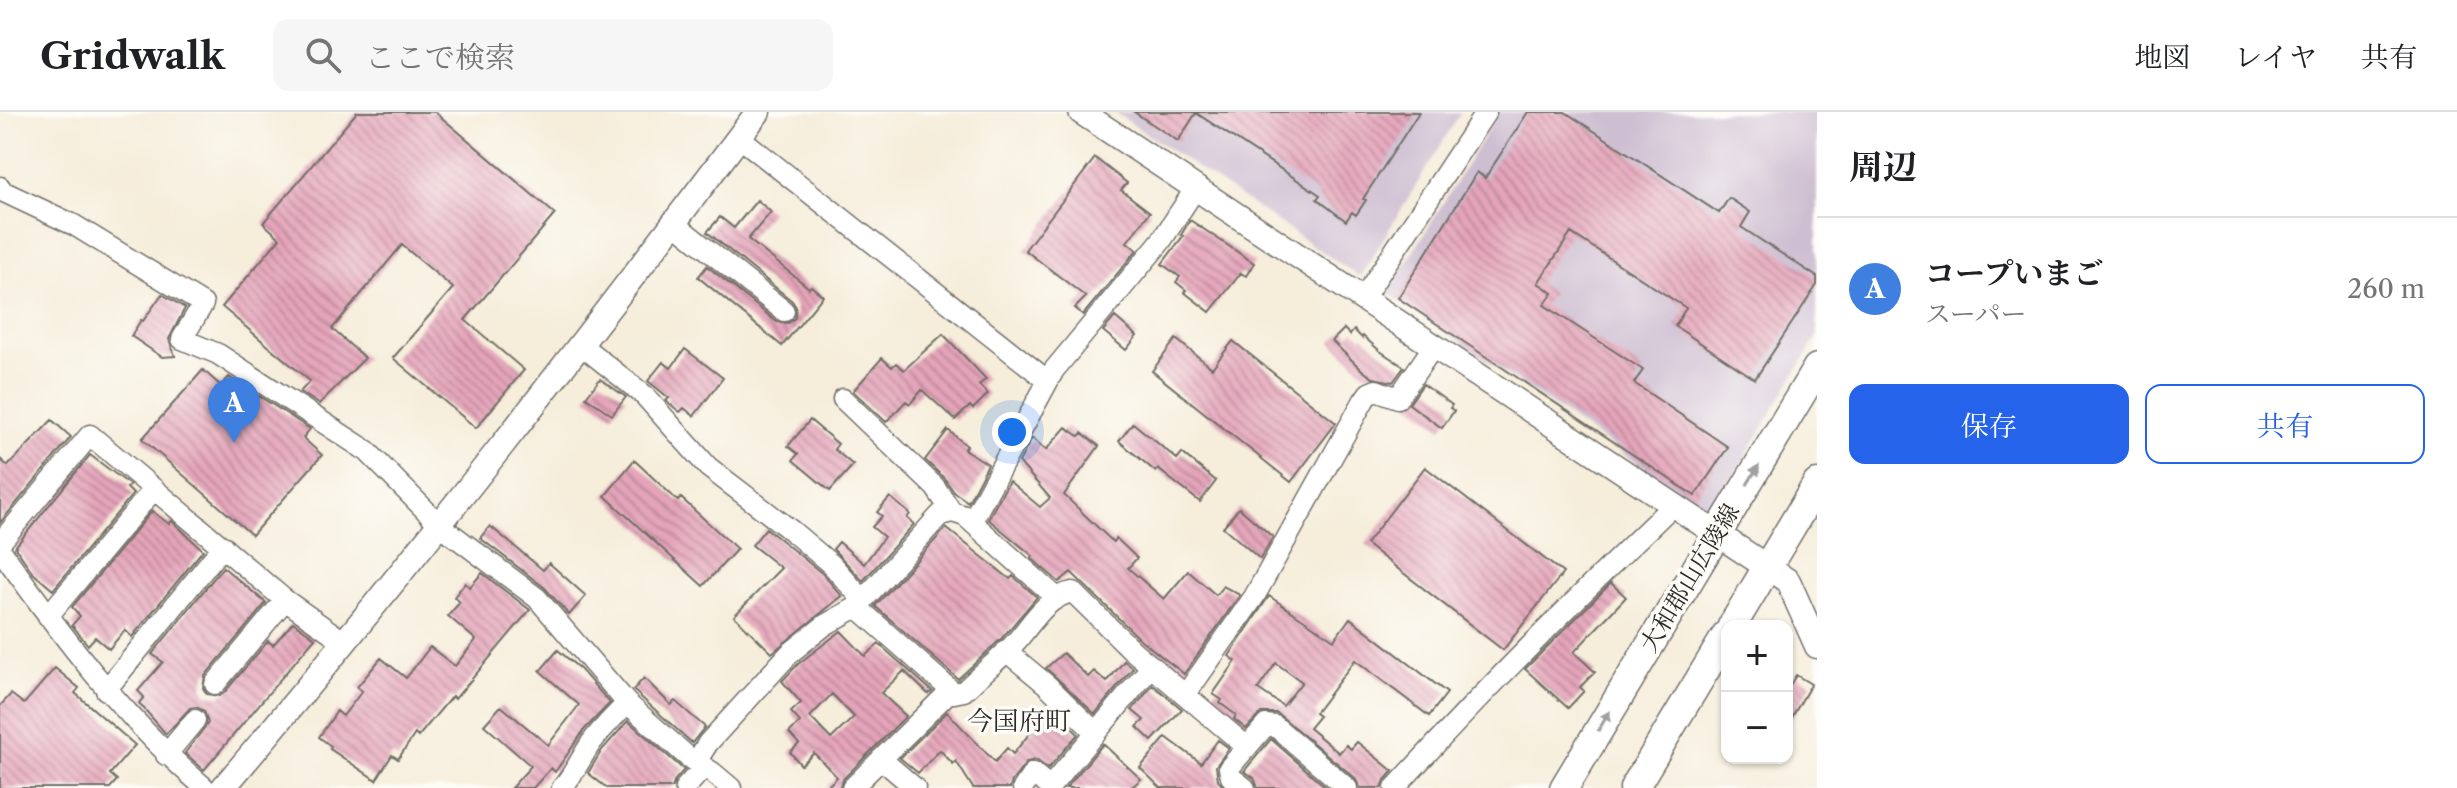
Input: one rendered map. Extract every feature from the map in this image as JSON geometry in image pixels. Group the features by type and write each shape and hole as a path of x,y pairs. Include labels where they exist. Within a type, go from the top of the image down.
{"main road":[{"name":"大和郡山広陵線","path":"1564,788 1817,368"},
{"path":"1736,620 1817,484"},
{"path":"1634,788 1721,644"}],"street":[{"path":"223,788 441,526 758,112"},
{"path":"1081,112 1788,581 1817,646"},
{"path":"1362,300 1486,112"},
{"path":"739,137 1048,381"},
{"path":"0,187 2,191 74,225 203,304 182,339 218,354 367,451 441,526 537,598 627,703 731,788"},
{"path":"972,521 1048,381 1161,241 1195,189"},
{"path":"674,223 784,311"},
{"path":"581,345 644,395 708,467 832,565 860,604 954,693 964,691 1045,608 1064,593 1073,592 1152,666 1247,747"},
{"path":"1186,694 1254,597 1364,400 1376,390 1398,398 1433,347"},
{"path":"843,399 935,487 952,512 972,521 1057,598"},
{"path":"0,543 90,435 285,600 346,643"},
{"path":"48,616 154,489"},
{"path":"1395,788 1490,685 1672,506"},
{"path":"685,788 700,764 708,743 790,653 825,625 860,604 940,515 952,512"},
{"path":"106,690 223,546"},
{"path":"0,549 106,690 166,755 205,788"},
{"path":"215,684 285,600"},
{"path":"1006,651 1047,685 1096,733"},
{"path":"1023,788 1033,773 1050,787 1152,666"},
{"path":"852,788 951,690"},
{"path":"560,783 602,729 627,703"},
{"path":"166,755 195,720"},
{"path":"1245,788 1231,777 1229,768 1266,725 1275,726 1347,788"},
{"path":"881,759 915,788"}],"shaded area":[{"path":"1114,112 1461,112 1360,277"},
{"path":"1499,112 1817,112 1817,337 1711,514 1388,293"}],"building":[{"path":"357,112 435,112 555,214 465,320 524,370 476,428 393,358 453,288 402,245 332,329 365,358 319,404 300,392 310,381 222,307 280,238 263,223"},
{"path":"1134,112 1419,112 1356,215 1352,212 1346,221 1317,199 1320,195 1196,113 1178,141"},
{"path":"1528,112 1565,112 1719,213 1729,198 1750,212 1741,227 1817,277 1817,285 1755,379 1675,326 1686,308 1571,233 1538,283 1553,293 1544,305 1643,370 1634,383 1728,447 1695,496 1398,298 1477,172 1485,178"},
{"path":"1095,158 1127,183 1121,190 1150,212 1127,242 1137,250 1083,315 1075,308 1086,297 1025,250"},
{"path":"757,200 771,212 748,239 823,296 782,346 698,277 707,266 777,322 788,323 795,318 796,307 792,301 707,232 720,217 734,228"},
{"path":"1190,220 1254,263 1246,276 1241,273 1210,312 1184,292 1186,290 1176,282 1180,277 1162,264 1183,236"},
{"path":"162,294 185,308 169,339 175,356 162,357 131,336"},
{"path":"1115,317 1137,336 1126,350 1103,331"},
{"path":"1344,329 1350,335 1354,330 1404,367 1393,382 1373,378 1332,341"},
{"path":"943,334 986,379 979,385 988,394 973,409 970,406 955,420 922,390 910,404 906,401 886,422 853,391 882,358 892,367 896,363 904,370"},
{"path":"1176,339 1212,368 1233,341 1336,423 1291,482 1152,371"},
{"path":"685,349 723,378 694,416 684,408 680,412 666,401 669,398 648,381 663,362 671,368"},
{"path":"203,370 221,386 229,377 310,429 303,438 322,455 252,535 142,439"},
{"path":"600,379 626,397 612,415 586,397"},
{"path":"1423,384 1452,405 1450,408 1454,411 1442,428 1409,404"},
{"path":"52,420 71,437 0,523 0,459 8,466"},
{"path":"810,420 838,444 834,449 853,465 830,491 793,460 798,454 788,446"},
{"path":"1133,423 1177,459 1182,453 1216,481 1200,502 1158,469 1156,472 1119,441"},
{"path":"1066,427 1079,436 1082,433 1099,446 1064,495 1113,542 1116,538 1137,558 1128,568 1164,599 1188,571 1216,595 1223,586 1240,595 1184,674 1141,640 1071,572 1059,582 988,519 1009,481 1040,507 1050,498 1019,462 1032,438 1046,450"},
{"path":"948,430 967,446 964,449 988,464 968,502 954,492 925,460"},
{"path":"90,455 130,485 127,488 133,494 53,590 33,573 15,547"},
{"path":"634,460 737,549 703,586 605,496"},
{"path":"1425,467 1563,573 1503,650 1366,544"},
{"path":"890,497 910,514 907,518 914,524 863,581 833,549 839,542 864,564 884,537 872,527 882,516 877,512"},
{"path":"1239,508 1273,537 1260,559 1223,527"},
{"path":"152,511 169,524 172,521 203,550 132,637 125,630 109,649 95,637 88,645 72,625 80,616 72,607"},
{"path":"490,526 543,570 549,563 586,596 569,615 545,588 480,538"},
{"path":"766,528 823,574 842,596 772,653 734,616 781,568 752,545"},
{"path":"946,528 1037,597 1002,638 958,679 875,606"},
{"path":"223,567 266,603 205,676 203,688 207,694 219,696 224,693 268,641 273,645 293,622 315,638 204,770 185,753 208,723 204,711 190,708 166,734 139,703 144,697 138,691 163,662 152,654"},
{"path":"482,573 530,610 455,699 452,696 418,737 415,734 398,759 392,755 376,780 330,749 331,746 319,737 337,711 343,716 362,691 357,687 381,658 406,678 430,647 455,666 476,640 448,616 460,602 454,597 465,583 470,587"},
{"path":"1611,583 1626,597 1574,652 1595,672 1580,687 1584,691 1568,708 1525,669"},
{"path":"1269,596 1334,640 1350,618 1447,693 1429,716 1355,660 1315,713 1319,716 1309,728 1339,753 1346,745 1351,749 1357,742 1393,771 1382,788 1360,788 1355,778 1277,713 1261,713 1246,729 1234,719 1236,715 1213,694 1236,661 1229,656","holes":["1276,663 1302,682 1283,706 1258,689"]},
{"path":"841,631 865,656 879,644 932,691 928,694 904,671 881,693 906,716 843,779 839,788 826,788 837,777 814,753 801,765 790,752 799,744 789,733 800,722 791,712 801,703 782,681 799,663","holes":["832,694 854,717 831,739 810,717"]},
{"path":"558,650 581,670 610,703 585,729 555,772 551,768 533,788 511,788 531,766 484,725 501,706 548,745 579,705 540,671"},
{"path":"1063,653 1088,677 1094,671 1107,682 1124,661 1133,668 1095,714 1046,668"},
{"path":"55,668 79,688 75,693 135,745 110,774 117,780 110,788 0,788 0,706 11,694 24,704"},
{"path":"1796,675 1811,684 1793,716 1793,692"},
{"path":"644,678 671,705 675,701 705,727 692,743 633,690"},
{"path":"1153,685 1182,709 1152,741 1137,727 1144,720 1132,710"},
{"path":"1051,707 1078,734 1048,769 1036,760 1027,762 1010,788 973,788 956,761 953,764 940,750 918,773 900,758 947,712 995,762 1007,748 1013,754"},
{"path":"628,721 684,770 672,788 607,788 588,773 602,750"},
{"path":"1166,737 1201,763 1218,740 1229,748 1216,766 1218,780 1224,788 1161,788 1140,768"},
{"path":"1271,739 1327,788 1258,788 1254,778 1244,771"},
{"path":"1103,744 1141,779 1131,788 1066,788"}],"place":[{"name":"コープいまご","path":"234,443"}],"district":[{"name":"今国府町","path":"1019,721"}]}
